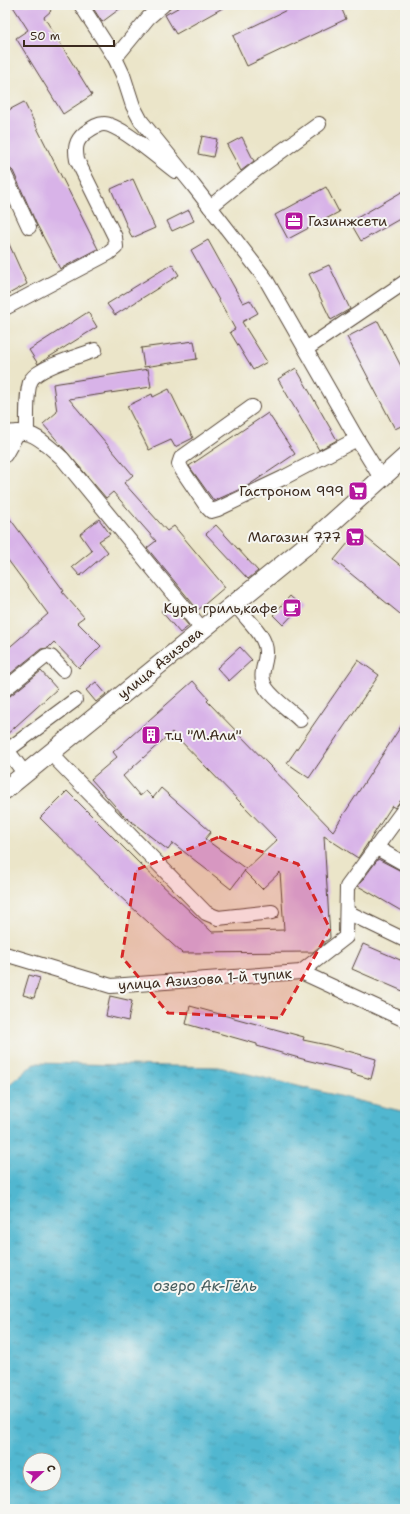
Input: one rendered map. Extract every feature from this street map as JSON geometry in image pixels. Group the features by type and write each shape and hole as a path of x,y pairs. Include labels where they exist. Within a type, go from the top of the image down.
{"main road":[{"name":"улица Азизова","path":"5,790 314,539 405,457"},
{"name":"улица Азизова","path":"5,801 324,541 405,471"}],"street":[{"path":"81,5 124,75 133,106 141,121 265,278 381,478"},
{"path":"114,58 148,18 163,5"},
{"path":"5,308 109,254 116,247 115,237 77,160 75,147 80,137 94,127 105,124 119,129 193,185"},
{"path":"210,207 257,169 319,124"},
{"path":"5,175 29,227"},
{"path":"306,349 405,282"},
{"path":"5,455 17,433 31,381 39,372 95,350"},
{"path":"252,407 181,458 179,464 182,470 207,507 211,510 218,509 283,478 357,439"},
{"path":"17,433 37,436 62,458 202,629"},
{"path":"240,610 262,638 266,651 262,676 266,687 271,694 300,720"},
{"path":"5,689 46,656 51,657 63,670"},
{"path":"25,774 6,751 75,700"},
{"path":"57,760 206,913 218,918 272,912"},
{"name":"улица Азизова 1-й тупик","path":"5,954 111,986 301,972 346,937 347,887 375,847 403,815"},
{"path":"375,847 405,864"},
{"path":"347,912 405,940"},
{"path":"301,972 405,1020"}],"highlighted area":[{"path":"219,837 298,864 330,929 280,1018 168,1013 122,957 136,870"}],"water":[{"name":"озеро Ак-Гёль","path":"35,1063 219,1067 405,1112 405,1509 5,1509 5,1088"}],"building":[{"path":"12,5 47,5 51,11 44,17 92,95 63,114 16,38 28,30"},
{"path":"91,5 125,5 102,22"},
{"path":"183,5 228,5 176,34 165,15"},
{"path":"297,5 340,5 346,19 247,66 233,36"},
{"path":"24,102 98,249 60,269 36,223 13,171 8,167 5,161 5,112"},
{"path":"202,136 217,139 213,157 198,154"},
{"path":"242,137 254,161 241,171 227,145"},
{"path":"133,179 155,228 132,238 111,189"},
{"path":"326,187 339,212 288,239 275,215"},
{"path":"405,190 405,216 361,241 350,222"},
{"path":"189,210 194,221 172,231 167,221"},
{"path":"5,235 27,284 5,296"},
{"path":"208,240 243,303 250,300 258,313 242,322 267,362 253,370 230,332 235,329 191,250"},
{"path":"172,264 179,275 115,315 107,304"},
{"path":"329,265 350,309 331,320 309,274"},
{"path":"88,312 97,327 38,364 29,350"},
{"path":"378,321 405,374 405,424 395,429 347,337"},
{"path":"194,341 197,359 144,367 141,348"},
{"path":"296,368 337,440 319,450 278,379"},
{"path":"148,369 151,387 69,399 133,475 124,483 167,531 174,526 225,587 198,610 147,548 156,541 113,492 106,498 43,424 57,412 53,384"},
{"path":"169,389 193,438 175,447 171,440 149,450 127,406 152,394 153,397"},
{"path":"268,413 295,454 249,485 214,501 189,466"},
{"path":"5,512 64,591 62,592 84,617 77,622 101,646 79,668 54,642 48,648 41,649 5,678 5,651 48,614 5,556"},
{"path":"99,519 110,534 99,541 108,552 80,576 72,567 92,551 80,534"},
{"path":"216,525 258,571 248,579 206,534"},
{"path":"358,531 405,569 405,618 334,560"},
{"path":"290,596 301,606 283,625 273,615"},
{"path":"170,604 189,626 180,633 161,611"},
{"path":"240,647 252,660 229,681 217,668"},
{"path":"358,660 379,675 309,778 287,763"},
{"path":"41,671 57,689 5,736 5,697 10,696"},
{"path":"193,681 209,699 207,701 333,831 405,720 405,800 401,800 395,808 392,806 358,858 324,836 330,938 313,952 182,953 115,892 40,818 67,791 141,865 212,932 284,930 280,872 262,889 244,871 231,889 173,843 168,850 123,815 91,779 117,757 113,752","holes":["172,732 277,840 246,869 205,839 211,832 161,788 153,798 146,791 140,796 123,776"]},
{"path":"96,682 106,694 96,702 86,690"},
{"path":"378,859 405,873 405,913 358,886"},
{"path":"363,944 405,962 405,992 352,969"},
{"path":"29,975 40,978 34,998 23,995"},
{"path":"110,996 132,1001 128,1021 106,1016"},
{"path":"190,1006 304,1037 303,1040 327,1045 376,1059 371,1079 350,1073 351,1071 306,1060 257,1046 257,1044 186,1024"}],"place":[{"name":"Газинжсети","path":"294,221"},
{"name":"Гастроном 999","path":"358,491"},
{"name":"Магазин 777","path":"355,537"},
{"name":"Куры гриль,кафе","path":"292,608"},
{"name":"т.ц \"М.Али\"","path":"151,735"}]}
